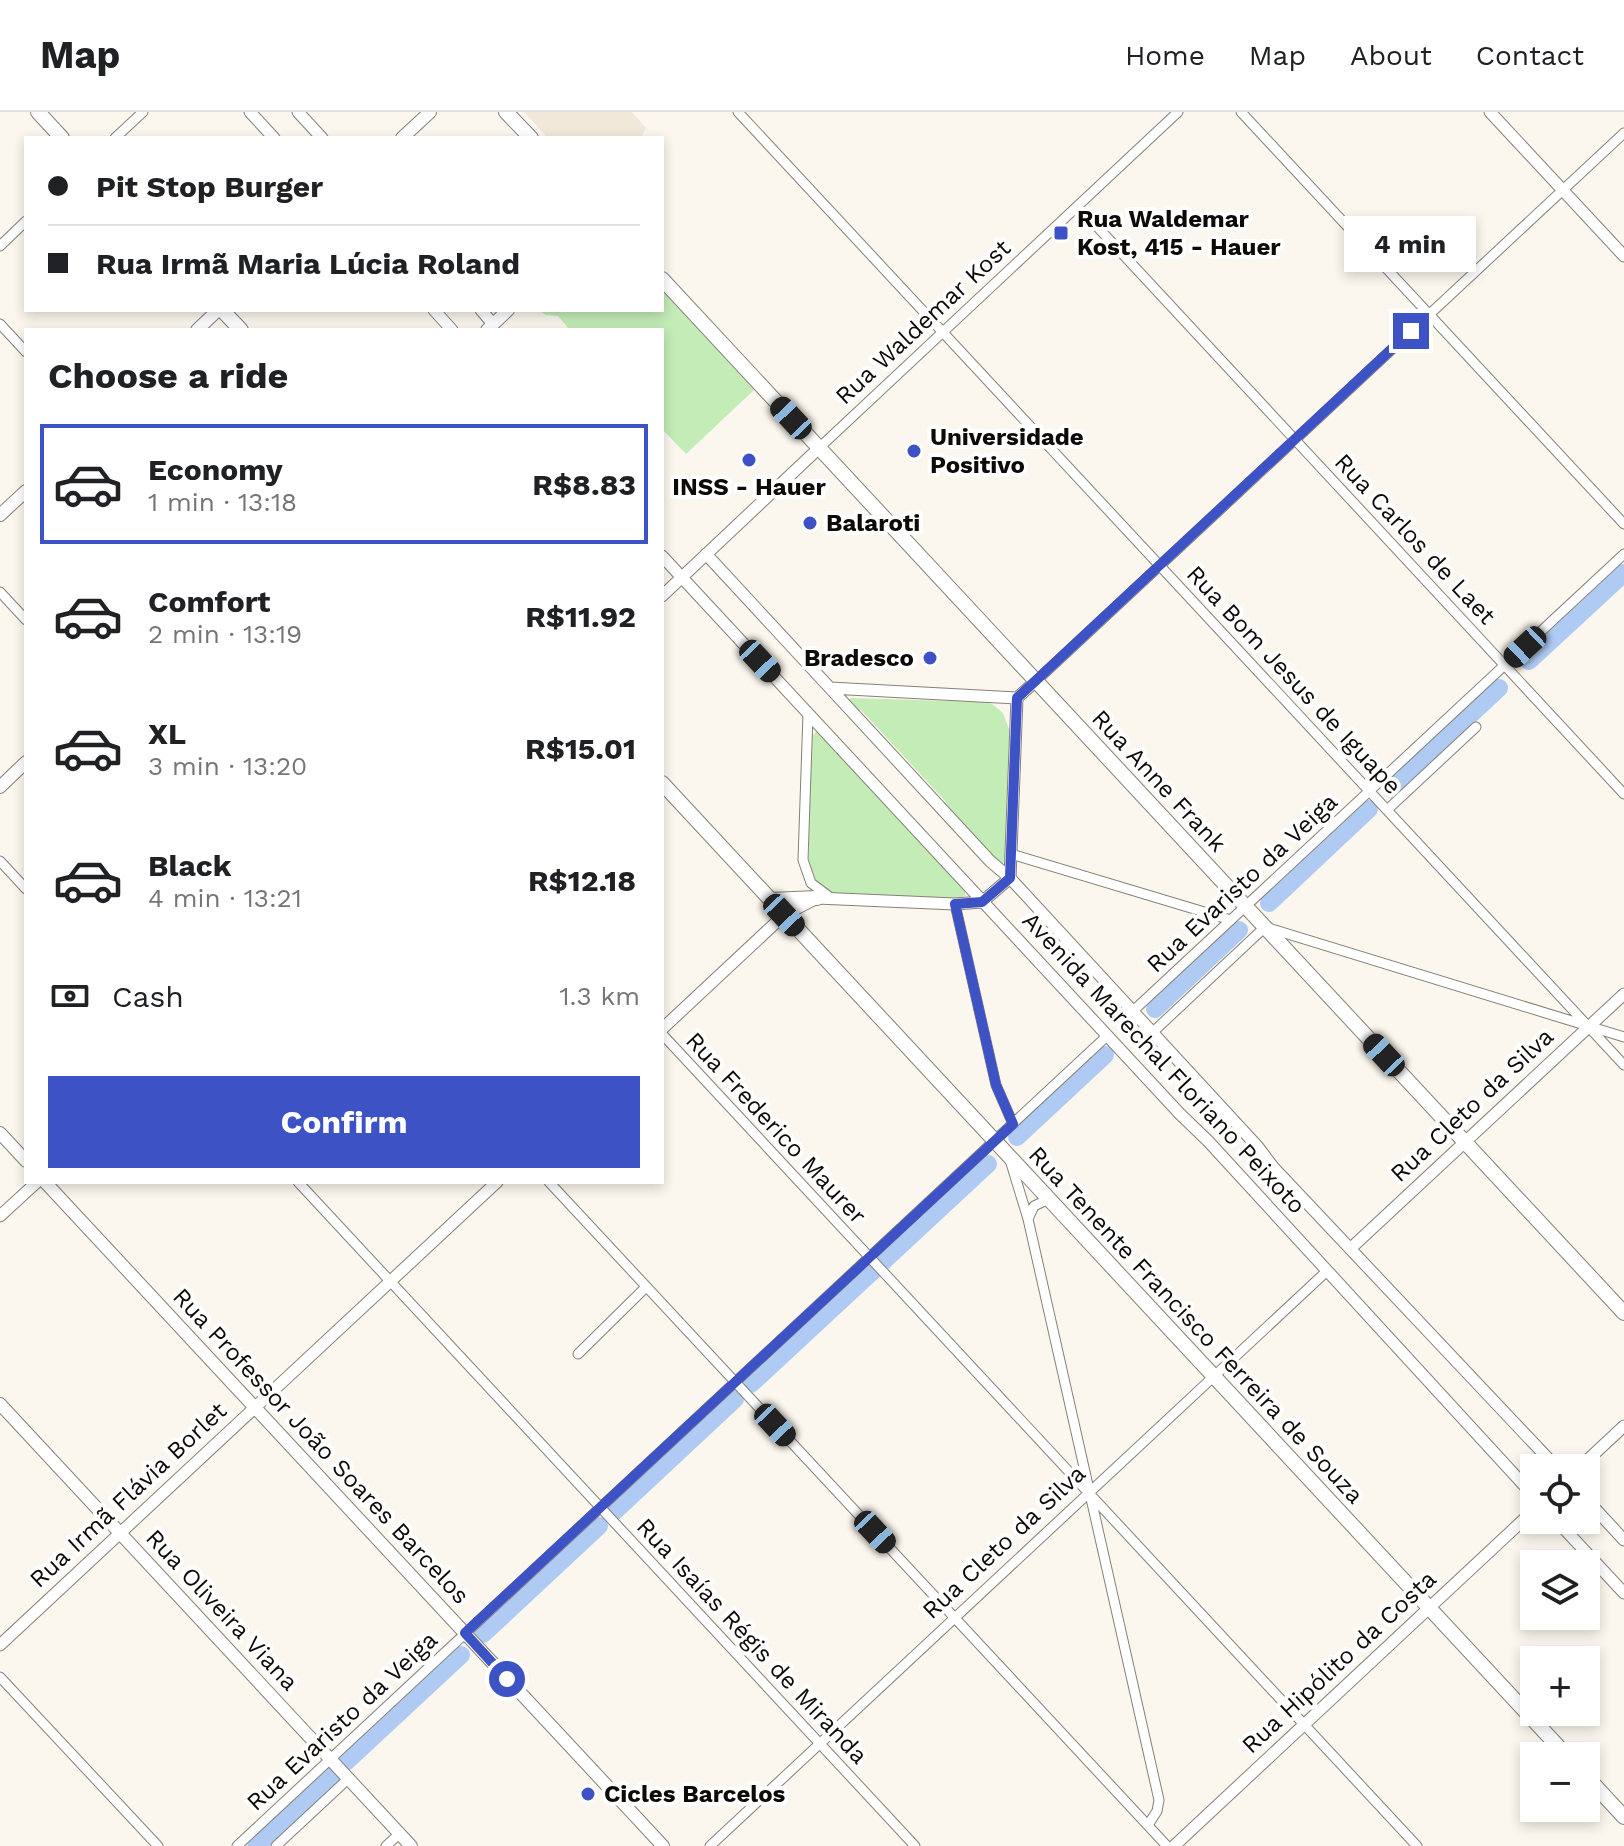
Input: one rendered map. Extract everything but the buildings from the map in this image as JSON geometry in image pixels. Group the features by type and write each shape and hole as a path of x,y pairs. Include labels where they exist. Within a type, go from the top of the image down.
{"main road":[{"path":"38,112 60,136"},
{"path":"404,136 430,112"},
{"path":"506,112 529,136"},
{"name":"Rua Anne Frank","path":"664,281 1624,1313"},
{"path":"199,328 218,312"},
{"path":"222,312 239,328"},
{"path":"490,327 506,312"},
{"path":"0,515 24,493"},
{"path":"0,787 24,764"},
{"name":"Rua Tenente Francisco Ferreira de Souza","path":"664,785 1554,1742"},
{"path":"771,900 824,898"},
{"path":"0,1133 24,1159"},
{"name":"Rua Professor João Soares Barcelos","path":"47,1184 663,1846"},
{"name":"Rua Oliveira Viana","path":"0,1404 411,1846"},
{"path":"1600,1791 1624,1817"}],"street":[{"path":"117,136 143,112"},
{"path":"250,112 272,136"},
{"path":"298,112 320,136"},
{"name":"Rua Bom Jesus de Iguape","path":"738,112 1624,1065"},
{"name":"Rua Waldemar Kost","path":"664,594 1178,112"},
{"path":"1241,112 1624,524"},
{"path":"1490,112 1624,256"},
{"path":"830,688 1017,698 1624,133"},
{"name":"Rua Carlos de Laet","path":"1078,206 1624,794"},
{"path":"0,246 24,223"},
{"path":"436,312 450,328"},
{"path":"0,324 24,350"},
{"name":"Avenida Marechal Floriano Peixoto","path":"706,554 1544,1454"},
{"name":"Rua Evaristo da Veiga","path":"1133,1011 1624,554"},
{"name":"Avenida Marechal Floriano Peixoto","path":"664,558 1520,1481"},
{"path":"0,592 24,618"},
{"path":"664,1030 784,915 824,898 955,904 982,902 1010,878 1017,698"},
{"path":"808,714 803,860 811,883 824,898"},
{"path":"1387,810 1476,727"},
{"path":"1011,854 1231,920"},
{"path":"0,861 24,887"},
{"path":"955,904 996,1085 1013,1124"},
{"path":"1265,927 1624,1037"},
{"name":"Rua Evaristo da Veiga","path":"1153,1032 1265,927"},
{"name":"Rua Cleto da Silva","path":"1350,1249 1624,994"},
{"name":"Rua Frederico Maurer","path":"664,1034 1417,1846"},
{"name":"Rua Evaristo da Veiga","path":"237,1846 736,1382 872,1260 1107,1036"},
{"path":"1009,1156 1028,1219 1159,1800 1157,1811 1148,1825"},
{"path":"0,1216 35,1184"},
{"name":"Rua Isaías Régis de Miranda","path":"300,1184 915,1846"},
{"name":"Rua Irmã Flávia Borlet","path":"0,1645 495,1184"},
{"path":"551,1184 1167,1846"},
{"path":"1028,1219 1034,1206 1049,1199"},
{"name":"Rua Cleto da Silva","path":"710,1846 1327,1271"},
{"path":"578,1354 646,1287"},
{"path":"1594,1454 1624,1426"},
{"path":"1600,1514 1624,1540"},
{"name":"Rua Hipólito da Costa","path":"1174,1846 1520,1523"},
{"path":"1569,1534 1624,1593"},
{"path":"0,1677 158,1846"},
{"name":"Rua Evaristo da Veiga","path":"276,1846 348,1779"},
{"path":"386,1846 399,1834"}],"shaded area":[{"path":"524,112 632,112 646,128 643,136 546,136"}],"green space":[{"path":"664,293 754,390 686,454 664,431 664,328 568,328 558,316 541,312 664,312"},
{"path":"848,700 984,702 1003,713 1011,734 1006,858 1003,863 996,860 948,809 947,803 861,710 855,709"},
{"path":"817,731 965,890 965,896 954,899 829,893 813,880 808,864 811,737"}],"waterway":[{"path":"1529,661 1624,573"},
{"path":"1391,789 1499,688"},
{"path":"1269,903 1369,809"},
{"path":"1155,1009 1239,930"},
{"path":"1017,1137 1105,1055"},
{"path":"751,1384 988,1164"},
{"path":"614,1512 735,1399"},
{"path":"483,1634 599,1526"},
{"path":"346,1762 461,1655"},
{"path":"256,1846 333,1775"}],"place":[{"name":"Rua Waldemar Kost, 415 - Hauer","path":"1061,233"},
{"name":"Universidade Positivo","path":"914,451"},
{"name":"INSS - Hauer","path":"749,460"},
{"name":"Balaroti","path":"810,523"},
{"name":"Bradesco","path":"930,658"},
{"name":"Cicles Barcelos","path":"588,1794"}],"route":[{"path":"507,1679 465,1633 1013,1124 996,1085 955,904 982,902 1010,878 1017,698 1411,331"}]}
